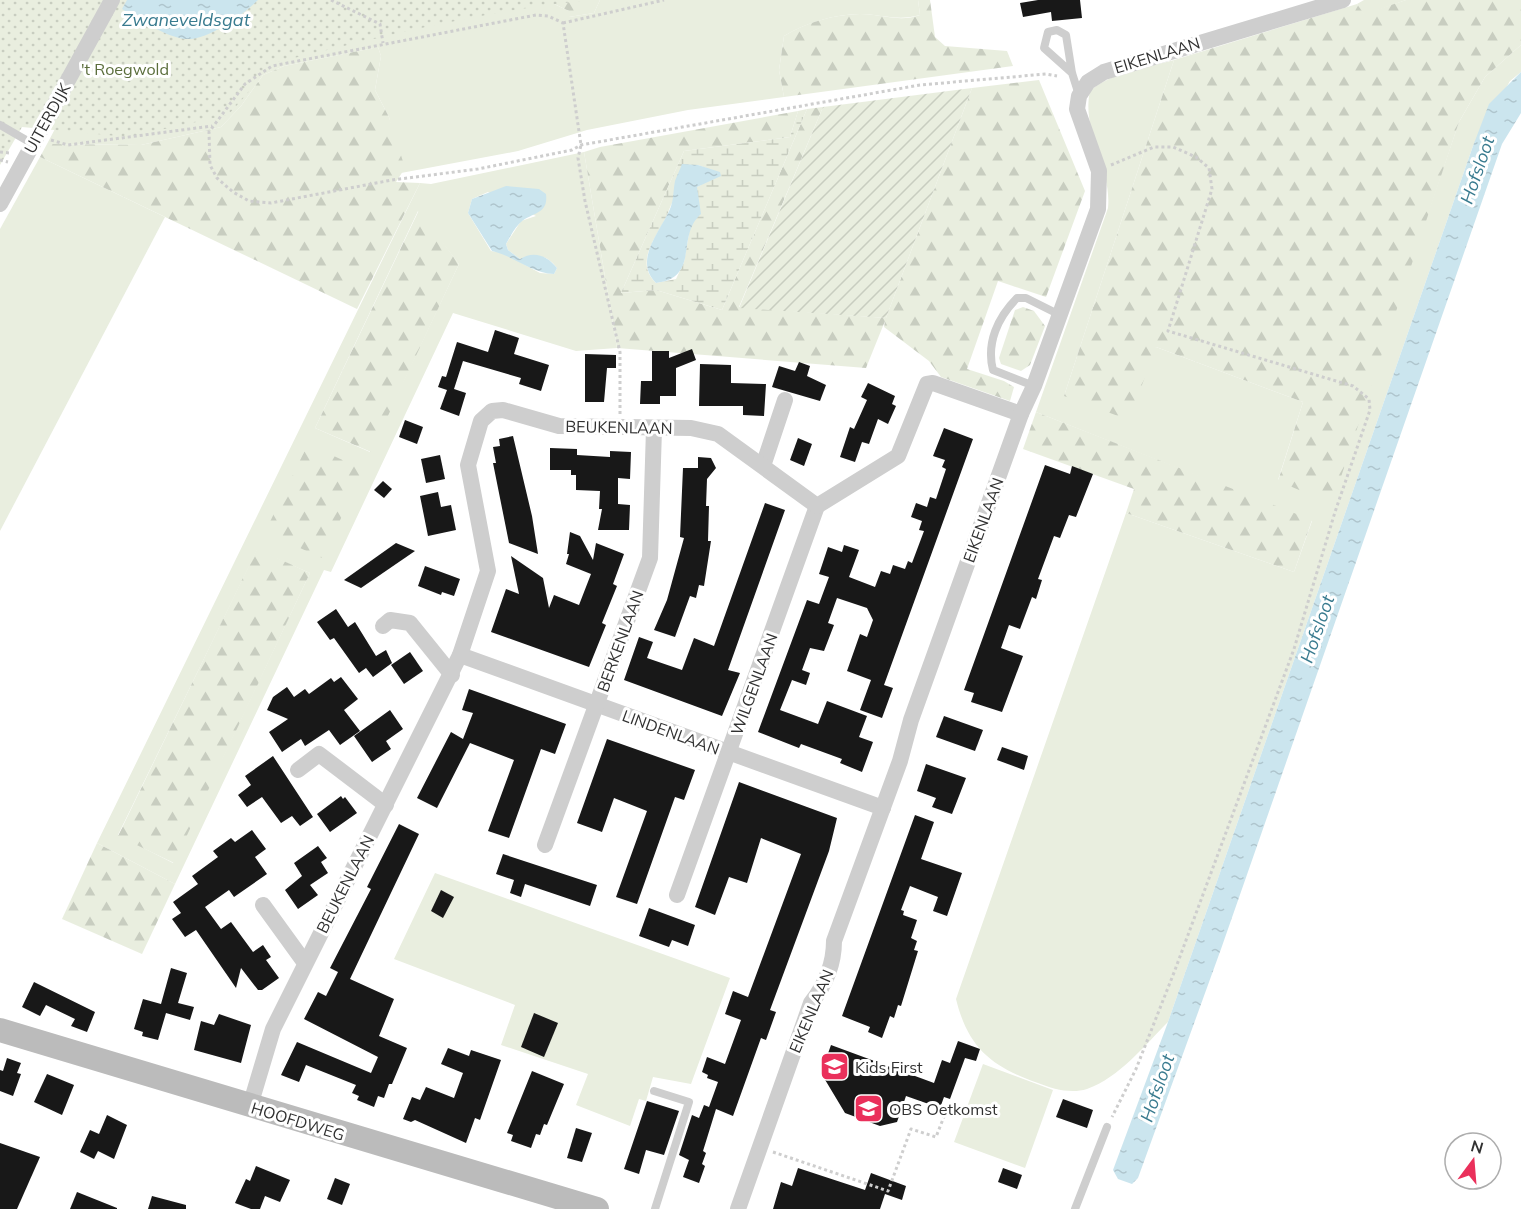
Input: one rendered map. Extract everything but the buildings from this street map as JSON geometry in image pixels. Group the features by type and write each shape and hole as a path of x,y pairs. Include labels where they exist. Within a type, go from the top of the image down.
{"main road":[{"name":"HOOFDWEG","path":"0,1030 597,1209"}],"street":[{"name":"UITERDIJK","path":"0,204 112,0"},
{"name":"EIKENLAAN","path":"738,1209 811,1003 822,988 834,957 834,941 911,720 1020,414 1034,386 1098,209 1099,171 1077,109 1079,96 1088,82 1104,72 1343,0"},
{"path":"817,506 898,456 921,393 927,384 933,383 1020,414"},
{"path":"763,466 785,400"},
{"name":"BEUKENLAAN","path":"250,1106 273,1029 460,655 488,571 468,465 481,421 492,411 503,410 560,426 691,428 718,434 817,506"},
{"name":"BERKENLAAN","path":"545,845 650,558 654,429"},
{"name":"WILGENLAAN","path":"677,895 817,506"},
{"path":"384,626 390,620 410,623 452,675"},
{"name":"LINDENLAAN","path":"460,655 882,808"},
{"path":"298,770 319,754 386,806"},
{"path":"263,905 305,963"}],"lane":[{"path":"1072,73 1044,48 1048,32 1057,30 1066,35 1072,73 1079,96"},
{"path":"0,125 36,139"},
{"path":"1034,386 993,370 988,352 1005,310 1017,298 1026,298 1060,315"},
{"path":"654,1091 688,1102 655,1209"},
{"path":"1075,1209 1107,1127"}],"path":[{"path":"331,0 380,24 383,43"},
{"path":"664,0 563,23 548,16 536,15 272,66 244,84 209,132 210,165 217,178 249,201 271,203 392,180 478,169 572,150 580,145 920,85 1046,74 1061,77"},
{"path":"563,23 580,145 578,158 585,201 620,352 620,427"},
{"path":"36,139 68,145 213,126"},
{"path":"1099,171 1154,147 1173,147 1196,157 1209,168 1212,189 1168,331 1353,386 1369,399 1370,410 1335,512 1290,660 1136,1070 1107,1127"},
{"path":"759,1148 888,1191 911,1129 936,1137 947,1109"}],"green space":[{"name":"'t Roegwold","path":"0,0 592,0 469,18 268,64 247,94 228,115 128,137 22,127 0,165"},
{"path":"552,0 600,0 594,13 569,17 569,11 552,3"},
{"path":"600,0 918,0 920,15 902,18 851,14 828,18 784,36 779,70 784,97 688,110 587,130 518,151 401,173 389,117 375,90 381,56 378,47 284,66 263,75 241,106 221,127 141,145 47,144 56,127 241,75 331,14 552,3 569,11 569,17 594,13"},
{"path":"918,0 930,0 935,37 945,46 1007,51 1013,66 784,97 779,70 784,36 827,18 851,14 897,18 914,17 920,15"},
{"path":"1364,0 1406,0 1364,15 1357,4"},
{"path":"1406,0 1521,0 1521,45 1485,77 1459,122 1332,504 1278,481 1303,402 1156,347 1129,420 1064,396 1174,60 1357,4 1364,14"},
{"path":"1521,45 1521,72 1510,81 1473,146 1168,1022 1121,1069 1087,1089 1068,1091 1056,1089 1007,1070 984,1053 975,1043 967,1031 956,999 1126,513 1294,572 1312,521 1036,412 1108,208 1106,178 1090,120 1088,106 1090,91 1108,79 1174,60 1064,396 1156,347 1303,402 1278,480 1364,402 1459,122 1485,77"},
{"path":"378,47 381,56 375,90 389,117 405,168 396,182 420,183 357,309 40,157 47,144 141,145 221,127 241,106 263,75 284,66"},
{"path":"1039,80 1085,191 1046,297 998,281 967,369 1004,381 1014,387 1010,401 941,377 929,361 884,327 885,321 866,368 617,348 584,152 600,147 798,111 790,137 684,151 621,293 656,290 722,310 807,109 823,107 739,307 886,318 972,88"},
{"path":"972,88 886,318 739,308 823,107"},
{"path":"807,109 722,310 656,290 621,293 684,151 790,137 798,111","holes":["698,165 706,168 701,185 697,187 684,262 676,279 656,283 647,269 650,247 682,186"]},
{"path":"584,152 617,348 576,351 453,313 331,572 324,570 175,884 97,843 420,183 431,184","holes":["488,192 536,216 521,221 506,244 508,250 520,259 541,256 549,260 557,268 554,274 540,273 503,253 491,251 468,213 472,199","418,211 459,264 370,452 315,428","257,550 310,573 173,863 118,835"]},
{"path":"40,157 165,217 0,531 0,229"},
{"path":"419,210 459,264 371,452 315,428"},
{"path":"1023,307 1034,311 1045,326 1030,365 1021,371 1001,364 999,358 1015,310"},
{"path":"1036,412 1312,520 1294,572 1126,513 1134,489 1023,449"},
{"path":"308,444 364,470 322,558 265,532"},
{"path":"257,549 310,573 174,863 118,836"},
{"path":"97,843 175,884 142,954 62,919"},
{"path":"435,873 730,978 691,1084 653,1077 646,1101 639,1099 630,1126 576,1105 588,1074 501,1045 515,1005 394,959"},
{"path":"983,1064 1053,1090 1025,1168 954,1142"}],"water":[{"name":"Zwaneveldsgat","path":"127,0 258,0 243,13 214,31 194,39 185,39 161,31 122,9"},
{"name":"Hofsloot","path":"1521,72 1521,113 1502,144 1221,949 1138,1178 1132,1184 1118,1179 1113,1170 1168,1022 1473,146 1489,104"},
{"path":"682,164 698,165 720,172 721,176 697,187 701,214 693,223 689,234 683,265 670,279 656,283 647,265 648,256 655,236 670,209 675,181"},
{"path":"506,186 539,189 546,194 546,201 541,210 523,220 506,244 508,250 520,259 535,255 549,260 557,268 554,274 538,271 492,251 468,213 472,199"}],"place":[{"name":"Kids First","path":"834,1067"},
{"name":"OBS Oetkomst","path":"868,1109"}]}
